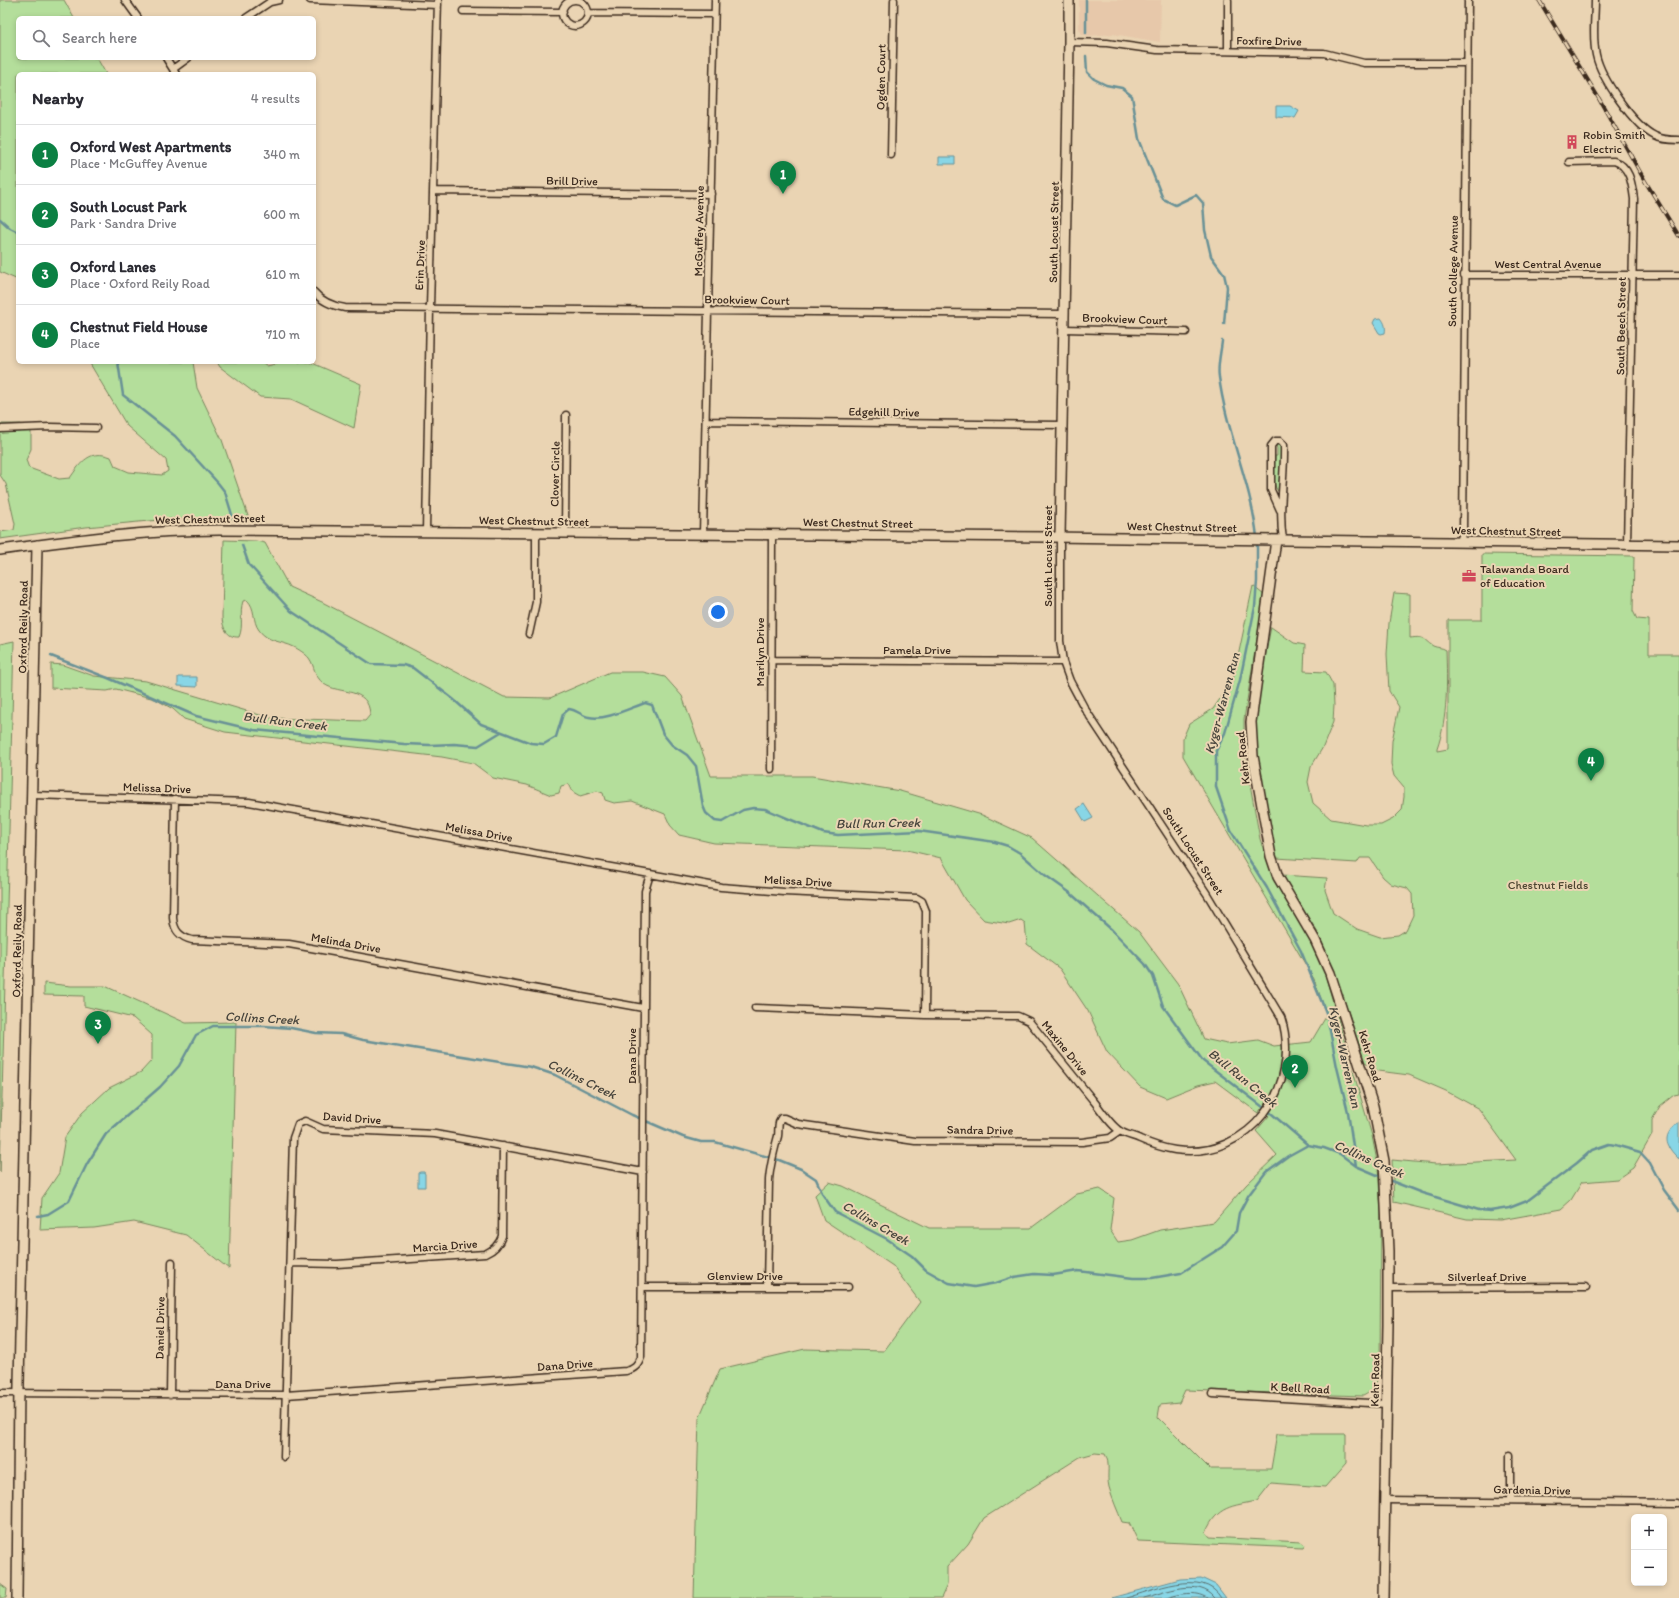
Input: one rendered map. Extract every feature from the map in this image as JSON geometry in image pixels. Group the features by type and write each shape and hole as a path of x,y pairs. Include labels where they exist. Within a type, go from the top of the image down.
{"main road":[{"name":"South Locust Street","path":"1060,537 1070,42 1069,0"},
{"name":"West Chestnut Street","path":"0,550 115,534 180,530 1060,537 1679,545"},
{"name":"Kehr Road","path":"1280,540 1251,722 1254,762 1275,871 1315,940 1330,973 1373,1106 1384,1161 1388,1288 1383,1598"},
{"name":"Oxford Reily Road","path":"17,1598 37,545"}],"street":[{"path":"125,0 137,16"},
{"path":"249,16 270,2 278,0"},
{"path":"310,0 438,2"},
{"name":"McGuffey Avenue","path":"703,534 715,0"},
{"name":"Ogden Court","path":"891,155 894,0"},
{"path":"1228,0 1228,51"},
{"name":"South College Avenue","path":"1460,542 1463,532 1464,275 1468,0"},
{"path":"1595,0 1594,39 1596,56 1608,82 1632,118 1654,136 1669,140 1679,140"},
{"path":"574,1 582,2 588,13 585,22 574,26 566,22 563,12 566,5 574,1"},
{"name":"Erin Drive","path":"426,532 438,2"},
{"path":"463,11 563,12"},
{"path":"588,13 714,14"},
{"name":"Foxfire Drive","path":"1070,42 1107,43 1157,50 1324,53 1364,63 1467,63"},
{"path":"167,60 175,71 186,60"},
{"name":"South Beech Street","path":"1569,162 1614,161 1620,163 1626,170 1632,182 1634,199 1634,275 1627,544"},
{"name":"Brill Drive","path":"434,191 710,194"},
{"name":"West Central Avenue","path":"1464,275 1679,275"},
{"name":"Brookview Court","path":"316,294 332,306 345,308 1064,314"},
{"name":"Brookview Court","path":"1064,329 1186,332"},
{"name":"Clover Circle","path":"565,533 566,416"},
{"name":"Edgehill Drive","path":"706,421 1062,425"},
{"path":"0,429 50,427 96,428"},
{"path":"1280,510 1271,490 1271,446 1275,441 1280,441 1284,445 1285,460 1280,510 1280,540"},
{"path":"529,634 536,602 536,533"},
{"name":"Marilyn Drive","path":"771,769 772,535"},
{"name":"South Locust Street","path":"1060,537 1060,641 1063,662 1070,681 1085,709 1202,887 1270,997 1281,1017 1284,1027 1286,1060 1282,1080 1271,1104 1263,1115 1254,1126 1234,1140 1215,1147 1180,1151 1162,1148 1120,1131"},
{"name":"Pamela Drive","path":"771,660 1063,662"},
{"name":"Melissa Drive","path":"32,795 249,802 720,887 784,892 911,898 922,901 926,911 925,1015"},
{"name":"Melinda Drive","path":"175,799 173,926 184,938 192,940 289,944 643,1008"},
{"name":"Dana Drive","path":"0,1393 286,1395 626,1371 634,1369 639,1363 641,1357 643,1008 646,891 650,874"},
{"name":"Maxine Drive","path":"754,1008 925,1015 1010,1016 1024,1018 1029,1021 1120,1131"},
{"name":"Sandra Drive","path":"767,1286 769,1180 778,1134 778,1124 781,1118 798,1124 915,1141 1082,1142 1110,1138 1120,1131"},
{"name":"David Drive","path":"284,1457 293,1138 298,1124 302,1121 323,1129 435,1134 643,1172"},
{"name":"Marcia Drive","path":"290,1263 337,1264 485,1254 490,1252 498,1245 502,1236 503,1146"},
{"name":"Daniel Drive","path":"170,1395 172,1262"},
{"name":"Glenview Drive","path":"642,1286 848,1287"},
{"name":"Silverleaf Drive","path":"1388,1288 1586,1287"},
{"name":"K Bell Road","path":"1212,1394 1387,1404"},
{"path":"1510,1456 1510,1501"},
{"name":"Gardenia Drive","path":"1384,1500 1679,1503"}],"shaded area":[{"path":"1079,0 1161,0 1160,42 1113,34 1088,36 1082,34 1079,29"}],"green space":[{"path":"0,0 64,0 73,16 16,16 16,60 98,60 105,72 16,72 16,279 0,272"},
{"path":"90,364 193,364 197,388 222,440 248,516 244,520 170,519 86,527 0,539 0,532 14,530 15,524 6,484 0,475 0,424 21,424 31,432 31,449 26,460 29,468 59,479 70,478 82,462 87,458 97,455 111,457 115,466 129,472 162,475 168,471 166,460 127,426"},
{"path":"218,364 264,364 267,366 276,364 314,364 361,384 354,428 291,399 260,397 220,367"},
{"path":"1277,443 1280,445 1282,453 1278,491 1274,479"},
{"path":"224,540 256,541 265,543 289,587 322,602 504,697 550,698 610,672 643,672 665,677 682,696 711,776 812,776 900,791 982,815 1032,838 1139,932 1178,984 1204,1039 1227,1044 1258,1040 1274,1046 1311,1042 1327,1015 1314,979 1183,756 1183,738 1189,724 1213,709 1233,680 1253,586 1264,595 1244,719 1244,751 1260,839 1274,881 1309,938 1324,971 1372,1136 1378,1166 1381,1214 1380,1373 1372,1389 1363,1396 1185,1390 1179,1403 1160,1405 1158,1417 1210,1469 1271,1469 1277,1434 1346,1434 1346,1463 1325,1487 1271,1483 1257,1501 1233,1506 1220,1512 1210,1523 1206,1532 1210,1537 1301,1542 1305,1545 1303,1548 1138,1541 1129,1523 1122,1522 1113,1500 1109,1487 1107,1458 1105,1454 1095,1453 1080,1457 984,1518 968,1544 947,1567 947,1585 941,1598 694,1598 699,1418 720,1369 805,1349 884,1351 920,1302 893,1266 824,1220 815,1195 829,1182 843,1186 929,1228 1031,1228 1077,1194 1100,1189 1114,1198 1110,1230 1118,1242 1132,1240 1160,1230 1214,1222 1246,1185 1277,1155 1256,1131 1269,1116 1261,1109 1258,1113 1215,1081 1198,1085 1166,1098 1140,1087 1107,1052 1088,1011 1060,969 1027,944 1025,923 1021,920 1009,924 984,920 965,900 941,858 907,850 714,843 679,835 670,825 665,814 632,801 614,803 605,800 603,793 597,791 580,796 573,792 569,784 561,786 559,793 551,795 527,785 493,778 473,763 442,757 225,732 184,719 173,709 155,699 116,689 107,691 51,688 51,664 63,665 94,676 146,681 270,718 365,721 370,715 368,706 364,699 359,695 324,684 320,681 309,658 300,650 270,639 262,634 255,623 252,607 247,600 243,601 241,610 241,628 239,637 228,634 224,628 222,616"},
{"name":"Chestnut Fields","path":"1482,554 1634,556 1633,611 1637,619 1649,620 1649,654 1679,654 1679,1094 1674,1095 1660,1106 1652,1120 1652,1135 1633,1168 1617,1179 1582,1182 1571,1200 1561,1209 1501,1220 1467,1219 1394,1202 1392,1160 1436,1164 1516,1160 1479,1109 1446,1091 1409,1075 1378,1071 1365,1062 1336,976 1318,933 1282,875 1327,878 1325,890 1333,913 1357,929 1380,937 1398,935 1406,930 1413,915 1412,894 1407,888 1391,884 1383,877 1370,858 1360,858 1357,863 1276,858 1260,782 1256,736 1259,695 1271,627 1294,643 1305,645 1304,671 1326,672 1333,685 1333,722 1323,747 1311,767 1308,782 1313,803 1331,819 1366,825 1381,825 1393,819 1402,810 1404,797 1404,788 1394,776 1391,764 1392,741 1399,707 1389,691 1387,654 1389,623 1394,593 1410,594 1410,638 1421,638 1433,646 1446,650 1445,712 1437,751 1448,749 1448,620 1482,620"},
{"path":"14,641 0,1172 0,644"},
{"path":"44,983 71,986 105,986 186,1023 236,1022 229,1269 186,1235 134,1222 94,1228 40,1230 42,1198 59,1173 65,1137 82,1113 109,1088 141,1072 152,1060 152,1035 133,1018 84,1006 84,996 44,995"},
{"path":"0,1584 7,1589 6,1598 0,1598"}],"water":[{"path":"1276,106 1290,106 1299,111 1295,118 1276,117"},
{"path":"939,157 955,157 955,164 939,164"},
{"path":"1381,318 1384,323 1385,333 1381,334 1373,323 1375,319"},
{"path":"178,677 197,677 197,687 178,686"},
{"path":"1084,804 1093,818 1085,822 1077,809"},
{"path":"1679,1122 1679,1159 1670,1149 1667,1140 1670,1131"},
{"path":"424,1172 425,1174 425,1187 418,1187 418,1173"},
{"path":"1201,1578 1216,1585 1226,1598 1111,1598 1180,1579"}],"waterway":[{"name":"Kyger-Warren Run","path":"1086,0 1086,33"},
{"name":"Kyger-Warren Run","path":"1086,56 1087,72 1094,79 1106,85 1122,88 1132,96 1139,139 1163,199 1175,205 1196,195 1203,203 1205,230 1211,256 1224,274 1227,287 1224,324"},
{"name":"Bull Run Creek","path":"0,219 16,231"},
{"name":"Kyger-Warren Run","path":"1222,341 1219,364 1222,397 1250,497 1257,537"},
{"name":"Bull Run Creek","path":"118,364 123,395 175,436 218,483 225,492 233,518"},
{"name":"Kyger-Warren Run","path":"1257,542 1255,607 1240,680 1225,733 1216,751 1216,787 1231,831 1267,888 1301,951 1327,1015 1337,1067 1348,1112 1356,1166"},
{"name":"Bull Run Creek","path":"242,545 249,565 291,611 371,664 403,665 413,668 453,699 481,724 531,743 544,744 556,737 563,714 569,709 595,718 610,716 645,703 652,705 663,734 672,745 687,755 696,766 703,806 706,813 715,821 722,822 743,810 753,808 765,809 823,833 838,835 919,831 995,842 1008,846 1020,853 1045,875 1069,892 1112,930 1145,964 1153,976 1163,1006 1203,1061 1272,1114 1308,1145"},
{"name":"Bull Run Creek","path":"51,656 108,678 196,716 254,730 404,744 454,744 478,746 501,732"},
{"name":"Collins Creek","path":"38,1216 48,1214 69,1201 87,1164 106,1134 160,1087 179,1066 196,1035 213,1026 264,1026 291,1028 316,1033 341,1034 363,1040 531,1067 555,1075 632,1115 683,1137 701,1142 715,1142 779,1160 801,1169 816,1179 823,1195 835,1212 887,1239 912,1256 926,1270 949,1283 974,1287 996,1283 1014,1277 1034,1274 1053,1275 1078,1271 1133,1278 1152,1278 1181,1273 1222,1247 1236,1231 1239,1213 1248,1196 1266,1172 1288,1156 1308,1145 1324,1148 1340,1154 1356,1166 1382,1177"},
{"name":"Collins Creek","path":"1386,1179 1422,1193 1479,1210 1490,1211 1509,1208 1527,1201 1592,1150 1609,1144 1640,1152 1650,1163 1664,1190 1679,1210"}],"railway":[{"path":"1539,0 1598,97 1645,181 1679,236"}],"place":[{"name":"Robin Smith Electric","path":"1572,142"},
{"name":"Oxford West Apartments","path":"783,194"},
{"name":"Talawanda Board of Education","path":"1469,576"},
{"name":"Chestnut Field House","path":"1591,781"},
{"name":"Oxford Lanes","path":"98,1044"},
{"name":"South Locust Park","path":"1295,1088"}]}
